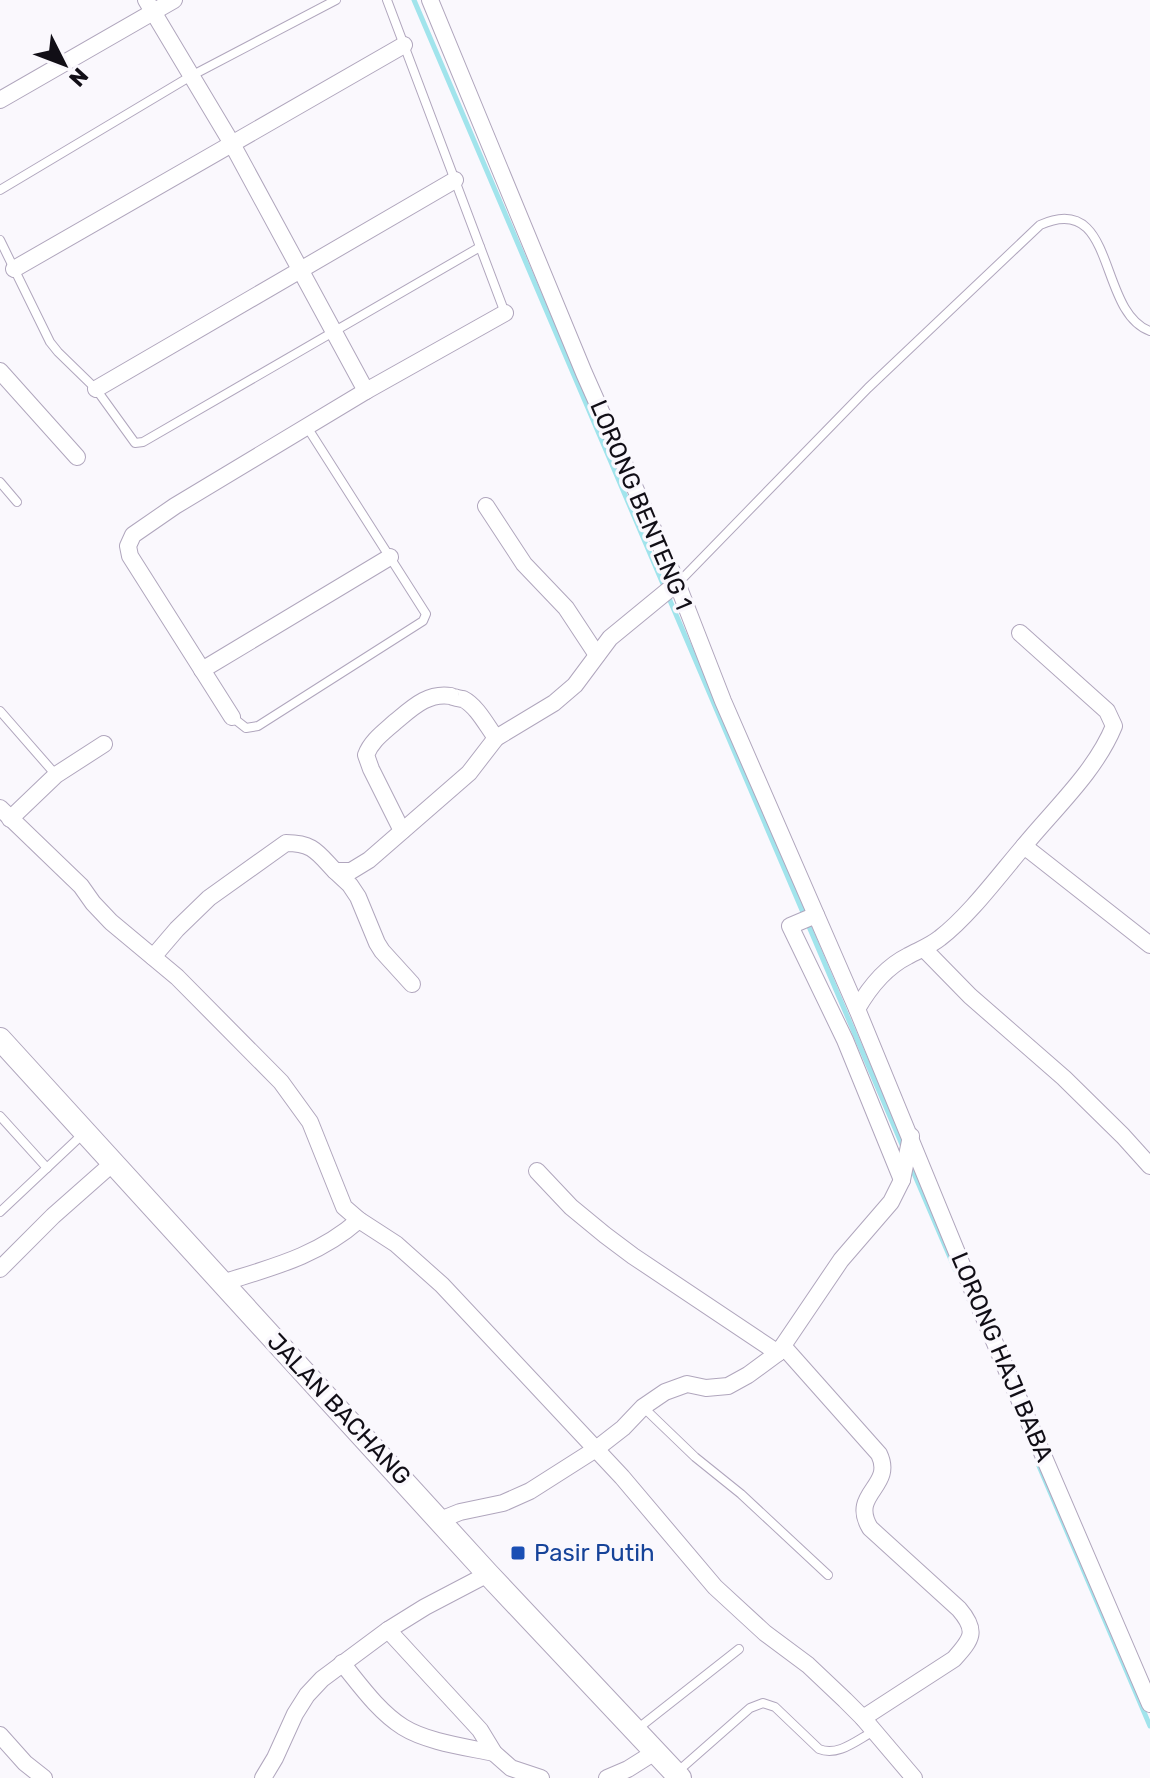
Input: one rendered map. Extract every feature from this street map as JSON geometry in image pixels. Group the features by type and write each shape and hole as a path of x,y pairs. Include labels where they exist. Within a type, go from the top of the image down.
{"street":[{"path":"0,100 149,6 174,0"},
{"name":"LORONG BENTENG 1","path":"430,0 723,701 809,918 857,1009"},
{"path":"149,6 232,144 366,391"},
{"path":"14,269 404,45"},
{"path":"96,389 455,180"},
{"path":"232,717 130,556 128,546 133,535 175,506 366,391 505,313"},
{"path":"1,375 77,457"},
{"path":"486,506 524,564 566,608 597,655"},
{"path":"202,670 390,557"},
{"path":"335,871 351,871 369,860 469,773 496,738 554,703 575,685 610,638 674,586"},
{"path":"857,1009 889,968 924,949 955,925 1083,777 1108,742 1114,726 1107,711 1020,633"},
{"path":"402,831 371,769 366,755 369,746 414,706 431,696 443,695 463,699 476,710 496,738"},
{"path":"104,744 5,813 81,886 111,922 207,1006 281,1082 310,1122 344,1207 396,1244 442,1285 622,1477 715,1587 765,1633 808,1665 868,1724 914,1778"},
{"path":"153,957 209,898 286,843 302,843 316,851 350,885 382,951 412,984"},
{"path":"1024,846 1150,945"},
{"path":"809,918 790,926 845,1040 903,1176"},
{"path":"924,949 970,996 1064,1078 1150,1166"},
{"name":"LORONG HAJI BABA","path":"857,1009 909,1142 1150,1704"},
{"name":"JALAN BACHANG","path":"0,1039 488,1574 678,1776"},
{"path":"440,1520 460,1512 503,1503 558,1475 596,1449 643,1407 665,1392 687,1384 706,1388 728,1386 780,1350 841,1260 891,1202 903,1176 909,1142"},
{"path":"0,1269 113,1163"},
{"path":"537,1171 571,1207 633,1256 780,1350 879,1454 883,1470 866,1500 863,1514 870,1528 959,1609 969,1620 971,1633 954,1659 868,1724"},
{"path":"222,1283 292,1262 342,1235 359,1220"},
{"path":"263,1778 295,1714 322,1679 388,1630 488,1574"},
{"path":"388,1630 480,1730 510,1773 541,1778"},
{"path":"342,1663 384,1711 402,1726 419,1735 494,1753"},
{"path":"0,1735 25,1763 44,1778"},
{"path":"607,1778 655,1752"}],"lane":[{"path":"0,190 191,76 336,0"},
{"path":"387,0 505,313"},
{"path":"674,586 868,388 1040,225 1070,220 1081,223 1093,233 1120,299 1129,314 1150,331"},
{"path":"0,240 50,342 96,389 135,443 143,442 480,247"},
{"path":"232,717 246,728 258,726 423,621 426,614 307,427"},
{"path":"0,482 17,502"},
{"path":"0,711 56,775"},
{"path":"0,1116 47,1168"},
{"path":"0,1212 85,1132"},
{"path":"643,1407 828,1575"},
{"path":"635,1731 739,1649"},
{"path":"678,1776 750,1708 763,1703 775,1707 819,1749 828,1753 838,1751 868,1724"}],"waterway":[{"path":"414,0 903,1147"},
{"path":"910,1164 955,1269"},
{"path":"1039,1466 1150,1726"}],"place":[{"name":"Pasir Putih","path":"518,1553"}]}
